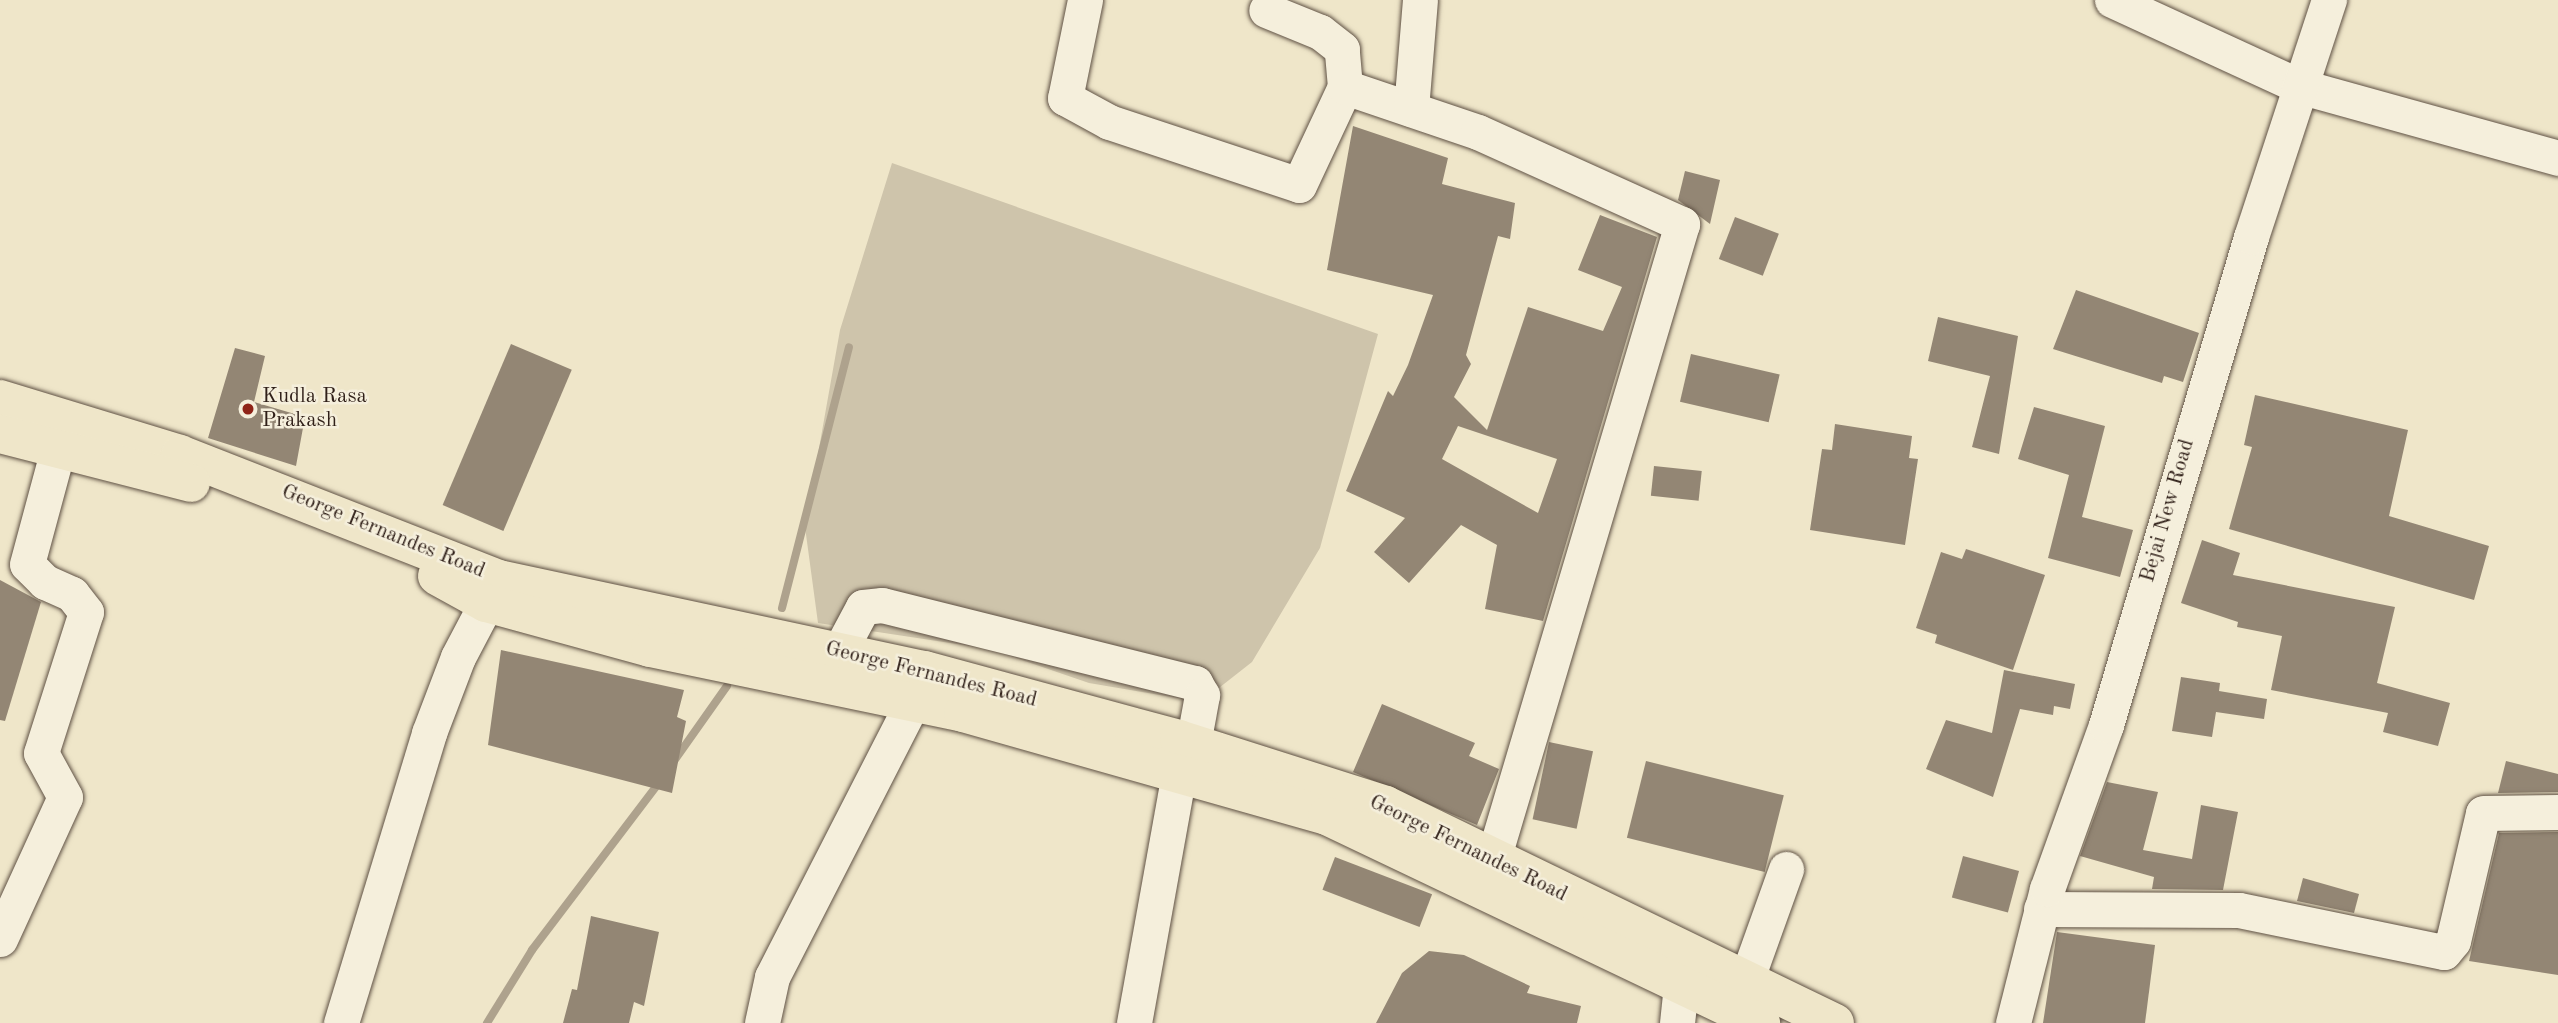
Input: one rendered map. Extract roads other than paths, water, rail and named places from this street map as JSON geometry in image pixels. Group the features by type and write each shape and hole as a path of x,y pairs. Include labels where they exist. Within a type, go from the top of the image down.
{"main road":[{"name":"George Fernandes Road","path":"0,399 180,454 492,591 650,648 1186,758 1385,805 1835,1023"},
{"name":"George Fernandes Road","path":"0,434 192,483 439,577 492,591 839,652 1186,758 1327,816 1761,1023"}],"street":[{"path":"1086,0 1065,98 1109,122 1299,185 1345,87 1342,49 1320,32 1266,10"},
{"path":"1411,109 1420,0"},
{"path":"2112,0 2299,86 2558,158"},
{"name":"Bejai New Road","path":"2013,1023 2041,909 2106,725 2299,86 2329,0"},
{"path":"1345,87 1478,132 1682,224 1493,859"},
{"path":"0,939 65,797 41,752 86,612 27,564 58,449"},
{"path":"341,1023 429,733 492,591"},
{"path":"839,652 863,607 882,605 1195,684 1202,695 1186,758 1134,1023"},
{"path":"762,1023 772,977 913,702"},
{"path":"2041,909 2239,910 2432,954 2453,941 2483,813 2558,812"},
{"path":"1746,981 1786,869"},
{"path":"1677,1023 1681,984"}],"waterway":[{"path":"782,608 849,347"},
{"path":"674,761 727,686"},
{"path":"487,1023 532,950 661,780"}],"place":[{"name":"Kudla Rasa Prakash","path":"248,409"}]}
